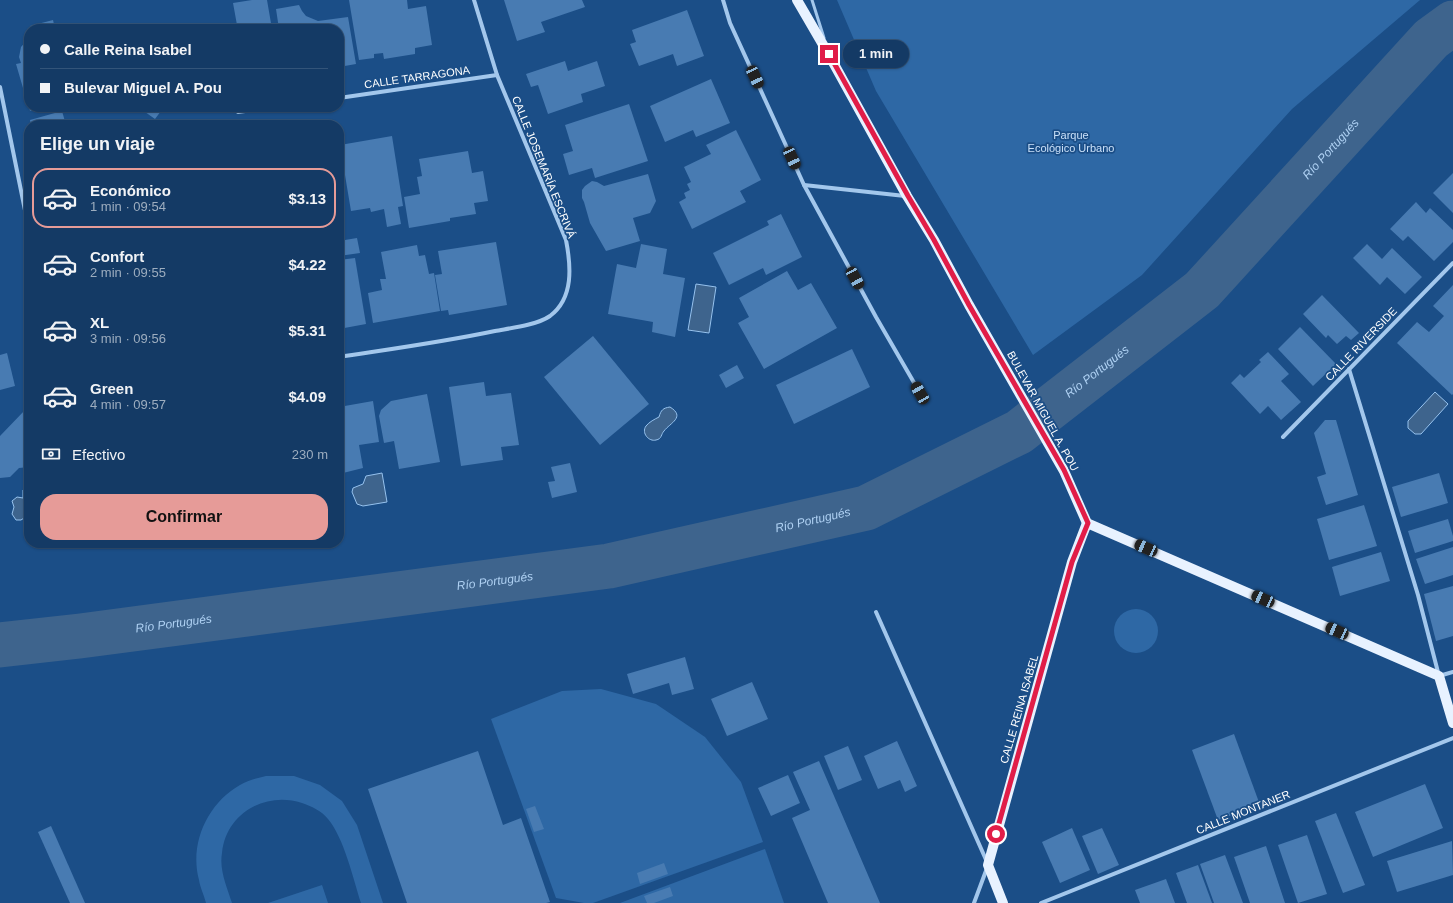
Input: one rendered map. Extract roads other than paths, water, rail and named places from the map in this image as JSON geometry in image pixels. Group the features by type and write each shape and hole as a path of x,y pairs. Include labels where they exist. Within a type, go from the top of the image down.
{"main road":[{"name":"BULEVAR MIGUEL A. POU","path":"797,0 1064,470 1088,523"},
{"path":"1088,523 1439,676 1453,723"},
{"name":"CALLE REINA ISABEL","path":"988,864 1072,562 1088,523"},
{"path":"988,864 1003,903"}],"street":[{"name":"CALLE JOSEMARÍA ESCRIVÁ","path":"344,356 515,328 542,320 551,315 564,300 567,289 570,262 566,240 497,74 474,0"},
{"path":"723,0 730,23 804,185 876,317 920,393"},
{"name":"CALLE TARRAGONA","path":"344,97 497,74"},
{"path":"0,86 24,205"},
{"path":"804,185 908,196"},
{"name":"CALLE RIVERSIDE","path":"1282,437 1453,263"},
{"path":"1350,369 1418,595 1439,676 1453,672"},
{"path":"876,612 988,864 974,903"},
{"name":"CALLE MONTANER","path":"1041,903 1453,738"}],"lane":[{"path":"812,0 829,54"}],"waterway":[{"name":"Río Portugués","path":"0,645 80,636 609,566 866,508 1019,432 1202,290 1431,39 1453,23"}],"park label":[{"name":"Parque Ecológico Urbano","path":"1071,141"}]}
